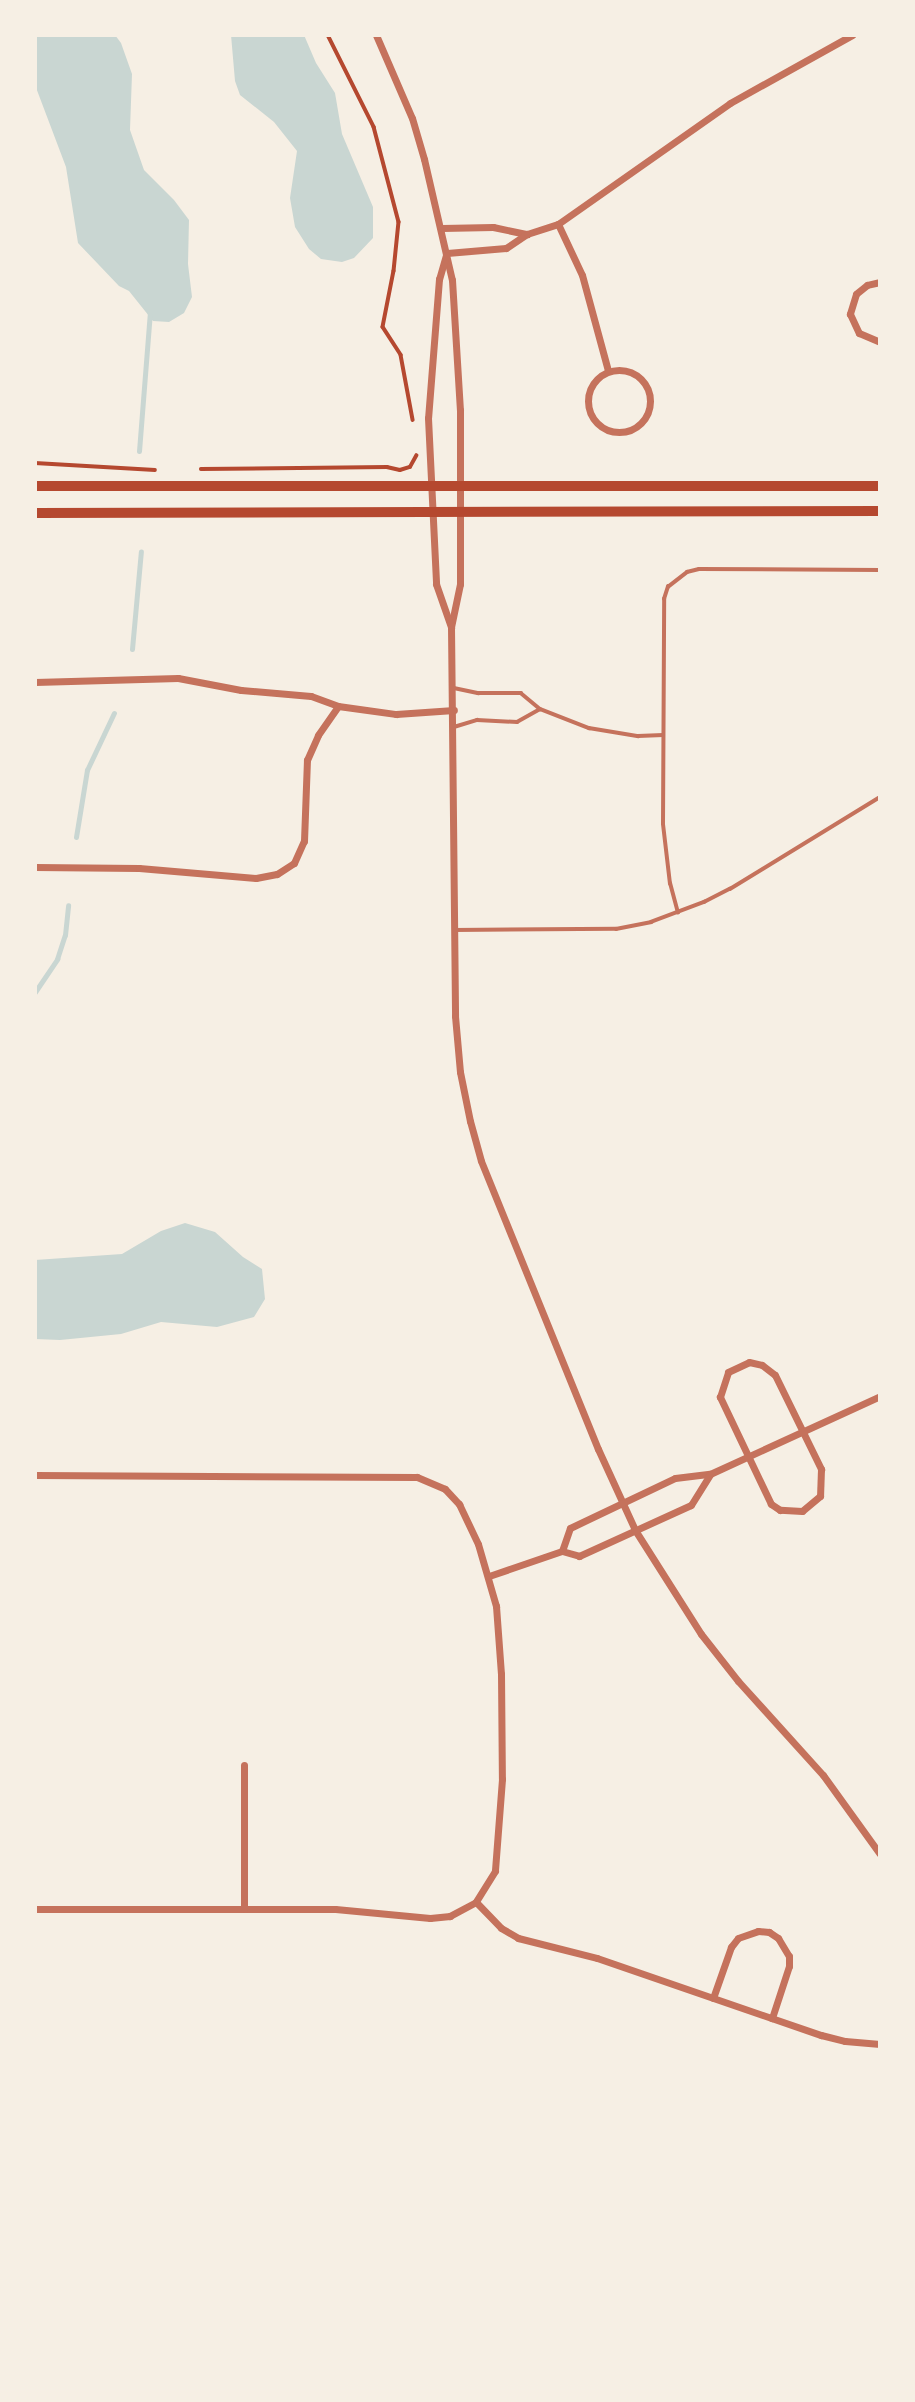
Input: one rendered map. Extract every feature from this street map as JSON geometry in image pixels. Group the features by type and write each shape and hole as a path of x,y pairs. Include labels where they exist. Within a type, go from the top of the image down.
{"main road":[{"path":"35,486 880,486"},
{"path":"35,513 880,512"}],"street":[{"path":"376,35 412,118 442,228 452,281 460,410 460,584 451,627 454,688 454,930 460,1072 481,1161 635,1530 701,1634 738,1681 823,1775 880,1853"},
{"path":"447,253 506,248 527,234 558,224 730,103 852,35"},
{"path":"558,224 582,275 608,371"},
{"path":"442,228 493,227 527,234"},
{"path":"447,253 439,279 428,418 436,584 451,627"},
{"path":"880,282 867,285 856,294 850,314 859,333 880,342"},
{"path":"626,370 634,373 641,379 649,394 648,412 643,420 629,430 612,431 603,428 591,415 590,389 594,382 608,371 626,370"},
{"path":"35,682 178,678 241,690 311,696 338,706 396,714 454,710"},
{"path":"35,867 139,869 257,878 277,874 294,863 304,841 307,760 318,735 338,706"},
{"path":"749,1362 762,1365 775,1375 802,1432 821,1469 823,1483 820,1496 802,1511 780,1510 771,1504 720,1397 728,1372 737,1365 749,1362"},
{"path":"562,1551 570,1528 675,1478 710,1474 880,1396"},
{"path":"489,1576 562,1551 579,1556 691,1505 710,1474"},
{"path":"35,1475 417,1477 436,1484 460,1504 489,1576 500,1635 501,1821 495,1871 488,1888 476,1902 460,1913 440,1918 364,1910 35,1909"},
{"path":"244,1765 244,1909"},
{"path":"476,1902 501,1928 518,1938 597,1958 845,2041 880,2044"},
{"path":"713,1998 731,1947 738,1938 758,1931 769,1933 778,1938 789,1956 789,1966 772,2018"}],"lane":[{"path":"678,913 665,854 663,735 664,599 676,578 699,569 880,570"},
{"path":"454,688 478,693 521,693 540,709 613,733 663,735"},
{"path":"454,727 477,720 517,722 540,709"},
{"path":"454,930 616,929 678,913 730,889 880,797"}],"path":[{"path":"328,35 374,127 396,210 398,222 394,271 383,327 401,355 414,420"},
{"path":"199,470 387,467 400,470 414,462 417,448"},
{"path":"35,463 159,470"}],"shaded area":[{"path":"35,35 115,35 121,43 132,74 130,130 144,170 174,200 189,220 188,264 192,297 184,313 169,322 153,321 129,291 119,286 78,243 66,167 35,85"},
{"path":"231,35 304,35 316,63 335,93 342,134 373,207 373,238 354,258 342,262 321,259 309,249 295,227 290,198 297,151 274,122 240,95 235,81"},
{"path":"185,1223 215,1232 243,1257 262,1269 265,1299 254,1317 217,1327 161,1322 121,1334 60,1340 35,1339 35,1260 122,1254 161,1231"}],"waterway":[{"path":"139,451 150,311"},
{"path":"132,649 141,551"},
{"path":"76,837 87,770 114,713"},
{"path":"35,992 57,959 65,935 68,905"}]}
